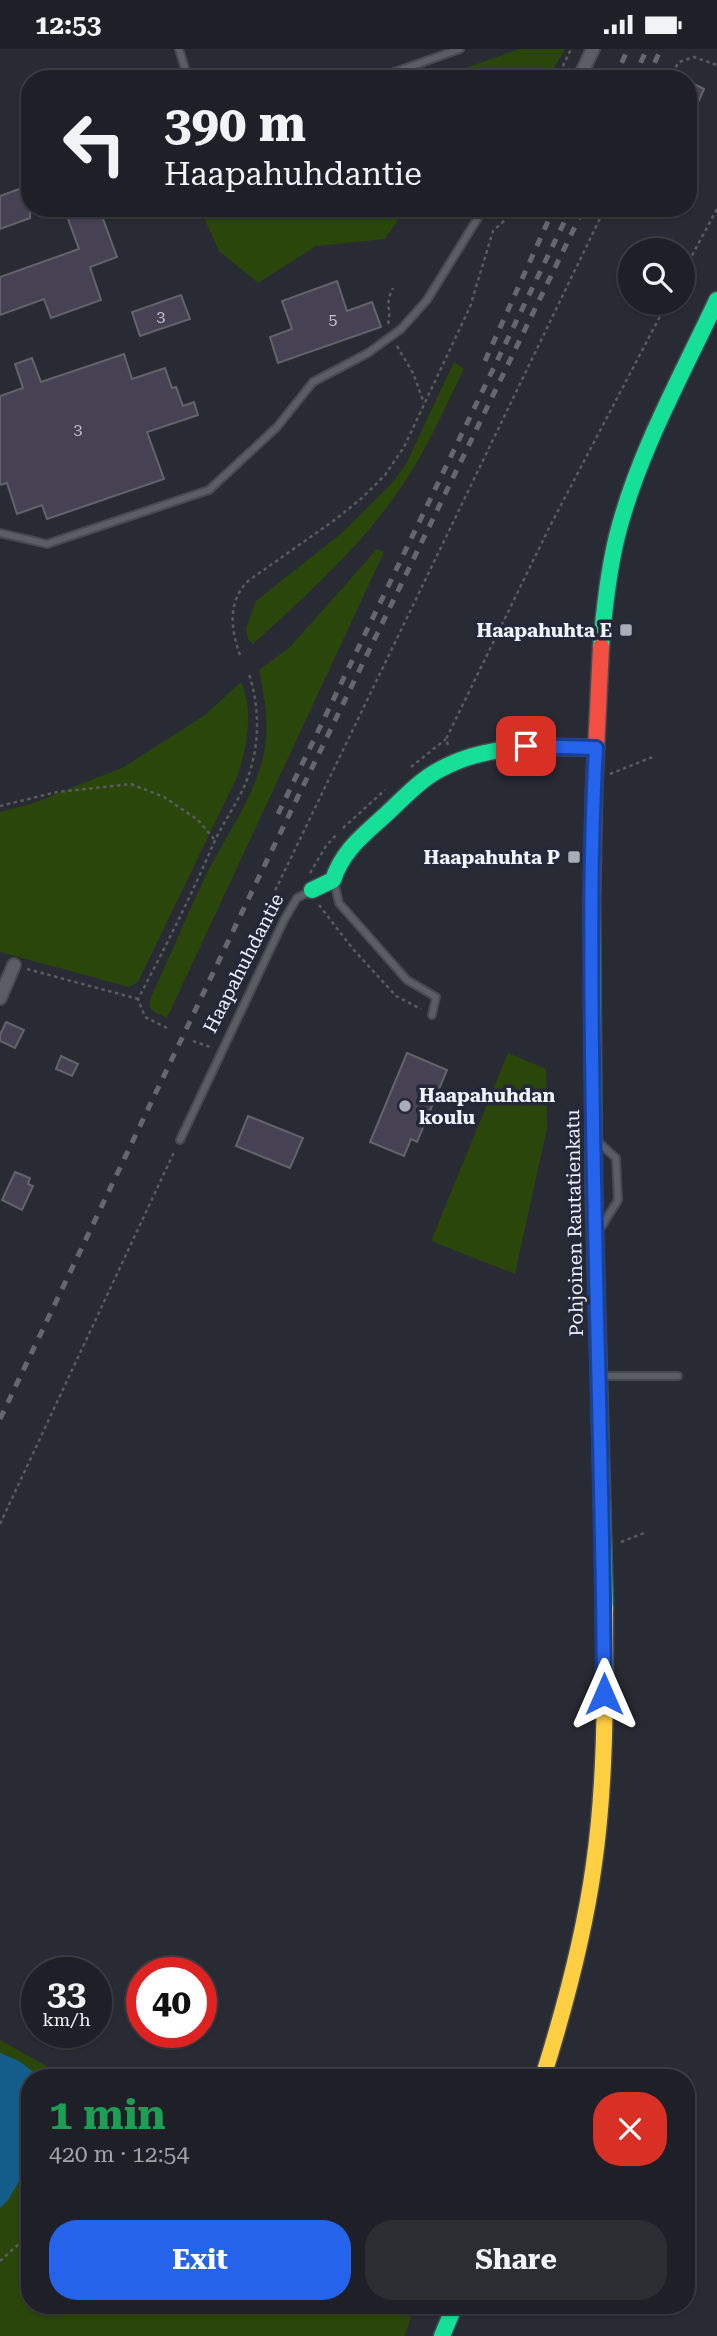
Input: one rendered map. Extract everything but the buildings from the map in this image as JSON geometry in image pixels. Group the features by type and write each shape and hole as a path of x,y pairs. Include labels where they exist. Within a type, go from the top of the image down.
{"street":[{"path":"583,70 593,49"},
{"name":"Pohjoinen Rautatienkatu","path":"545,2069 574,1970 588,1900 597,1831 605,1719 604,1545 598,1377 591,935 594,781 600,665 608,582 619,535 642,464 717,300"},
{"path":"333,880 343,853 424,780 454,762 526,746 596,748"},
{"name":"Haapahuhdantie","path":"312,890 333,880"},
{"path":"0,998 14,965"},
{"path":"442,2336 451,2314"}],"lane":[{"path":"179,49 185,70"},
{"path":"400,70 460,49"},
{"path":"0,533 47,544 209,490 277,427 313,382 368,353 401,329 427,300 478,217"},
{"path":"333,880 339,903 407,980 436,997 432,1015"},
{"name":"Haapahuhdantie","path":"180,1140 284,920 297,898 312,890"},
{"path":"593,1137 616,1158 618,1200 596,1236"},
{"path":"598,1377 678,1376"}],"path":[{"path":"561,70 571,49"},
{"path":"674,70 679,62 694,57 717,65"},
{"path":"695,250 717,209"},
{"path":"240,656 232,623 234,606 242,587 336,519 377,483 404,447 470,307 493,231 508,217"},
{"path":"257,927 601,217"},
{"path":"393,288 387,300 390,316 388,327 413,373 424,403"},
{"path":"454,762 446,739 550,526 661,315"},
{"path":"167,1028 145,1017 138,999 181,919 215,841 244,787 254,753 257,715 249,674"},
{"path":"594,781 655,756"},
{"path":"0,806 57,792 131,784 164,797 198,820 215,841"},
{"path":"312,890 317,903 346,940 396,996 432,1015"},
{"path":"14,965 138,999"},
{"path":"193,1041 222,1052"},
{"path":"0,1524 180,1140"},
{"path":"604,1545 631,1540 644,1533"},
{"path":"0,2261 21,2242"}],"green space":[{"path":"519,49 565,49 553,70 460,70"},
{"path":"204,217 400,217 385,239 316,246 258,283 219,251"},
{"path":"454,362 464,369 421,455 388,506 334,568 253,644 248,639 246,628 256,601 343,532 389,486 405,466"},
{"path":"377,549 384,552 167,1018 156,1013 150,1008 150,999 205,877 250,793 263,758 266,722 259,670 290,647"},
{"path":"241,682 247,706 248,730 237,777 138,982 129,987 0,952 0,812 31,804 124,767 205,715"},
{"path":"508,1053 546,1069 547,1128 515,1274 431,1241"},
{"path":"0,2040 52,2069 21,2069 21,2314 412,2314 405,2336 0,2336"}],"water":[{"path":"0,2053 30,2069 21,2069 21,2178 0,2208"}],"railway":[{"path":"618,70 628,49"},
{"path":"637,70 647,49"},
{"path":"651,70 661,49"},
{"path":"485,361 550,217"},
{"path":"278,814 567,217"},
{"path":"0,1419 256,883 580,217"}],"traffic: fast":[{"path":"601,647 611,564 636,475 717,300"},
{"path":"312,890 333,880 341,861 360,839 416,786 439,770 476,755 516,748 596,748"},
{"path":"592,900 594,1195 605,1608"},
{"path":"442,2336 451,2314"}],"traffic: slow":[{"path":"545,2069 573,1972 594,1864 603,1768 605,1608"}],"traffic: jam":[{"path":"592,900 601,647"}],"place":[{"name":"Haapahuhta E","path":"626,630"},
{"name":"Haapahuhta P","path":"574,857"},
{"name":"Haapahuhdan koulu","path":"405,1106"}],"route":[{"path":"526,746 596,748 592,807 591,960 598,1377 604,1545 604,1694"}]}
